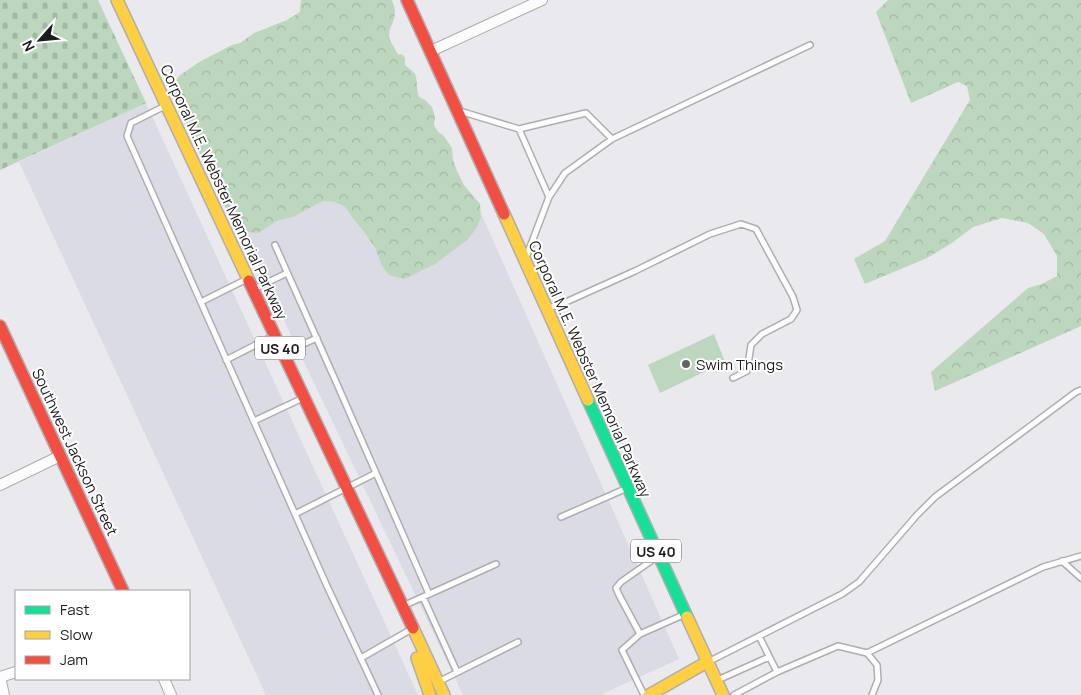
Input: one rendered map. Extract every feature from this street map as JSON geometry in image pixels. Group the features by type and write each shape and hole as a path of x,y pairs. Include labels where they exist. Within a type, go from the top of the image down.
{"main road":[{"name":"Corporal M.E. Webster Memorial Parkway","path":"117,0 444,695"},
{"name":"Corporal M.E. Webster Memorial Parkway","path":"407,0 627,488 723,695"},
{"name":"Southwest Jackson Street","path":"0,326 123,590"},
{"path":"412,629 415,653 430,695"},
{"path":"649,695 708,662"}],"street":[{"path":"431,51 542,0"},
{"path":"0,485 60,456"},
{"path":"4,695 0,677 15,672"},
{"path":"164,680 171,695"}],"lane":[{"path":"525,260 549,197 565,174 612,139 810,46"},
{"path":"166,105 131,123 127,136 326,586 378,695"},
{"path":"458,111 519,129 586,113 612,139"},
{"path":"519,129 549,197"},
{"path":"547,309 635,271 710,234 741,224 756,230 793,297 797,310 791,319 762,334 751,345 746,371 733,378"},
{"path":"274,245 317,338 429,594"},
{"path":"253,290 287,273"},
{"path":"201,302 248,279"},
{"path":"226,360 274,335"},
{"path":"283,353 317,338"},
{"path":"708,662 842,594 859,582 935,496 1081,390"},
{"path":"254,422 304,398"},
{"path":"295,514 376,473"},
{"path":"561,517 627,488"},
{"path":"640,634 616,588 659,556"},
{"path":"867,653 1043,567 1081,556"},
{"path":"1062,561 1081,578"},
{"path":"402,606 496,564"},
{"path":"422,597 458,672"},
{"path":"644,695 622,650 640,634 685,614"},
{"path":"361,658 412,629"},
{"path":"759,636 777,672"},
{"path":"437,682 518,642"},
{"path":"734,695 777,672 838,646 867,653 877,665 878,680 872,695"},
{"path":"716,680 769,657"}],"shaded area":[{"path":"146,103 418,695 266,695 19,162"},
{"path":"323,201 335,202 345,207 375,248 382,266 476,229 481,218 480,211 679,659 600,695 463,695 241,230 248,232 268,226 277,221 293,217"}],"green space":[{"path":"0,0 98,0 146,103 0,170"},
{"path":"301,0 392,0 395,17 389,32 390,39 398,54 402,54 405,58 405,65 415,74 419,97 432,107 435,117 434,125 452,148 453,160 464,185 480,204 481,218 476,229 467,240 435,264 404,279 389,275 382,266 375,248 365,233 345,207 335,202 323,201 293,217 277,221 258,233 235,228 178,107 173,84 180,75 201,61 232,45 240,43 254,33 287,20 300,12"},
{"path":"888,0 1081,0 1081,326 935,391 931,372 1028,288 1042,284 1057,276 1057,256 1044,234 1028,223 1002,218 973,227 952,243 927,258 865,284 854,259 885,241 970,100 967,86 958,82 911,103 876,12"},
{"name":"Swim Things","path":"714,334 725,362 660,393 648,365"}],"traffic: fast":[{"path":"588,400 687,617"}],"traffic: slow":[{"path":"117,0 249,281"},
{"path":"504,214 588,400"},
{"path":"687,617 723,695"},
{"path":"413,628 444,695"},
{"path":"417,658 430,695"},
{"path":"649,695 707,662"}],"traffic: jam":[{"path":"407,0 504,214"},
{"path":"249,281 413,628"},
{"path":"0,326 123,590"}],"place":[{"name":"Swim Things","path":"686,364"}]}
